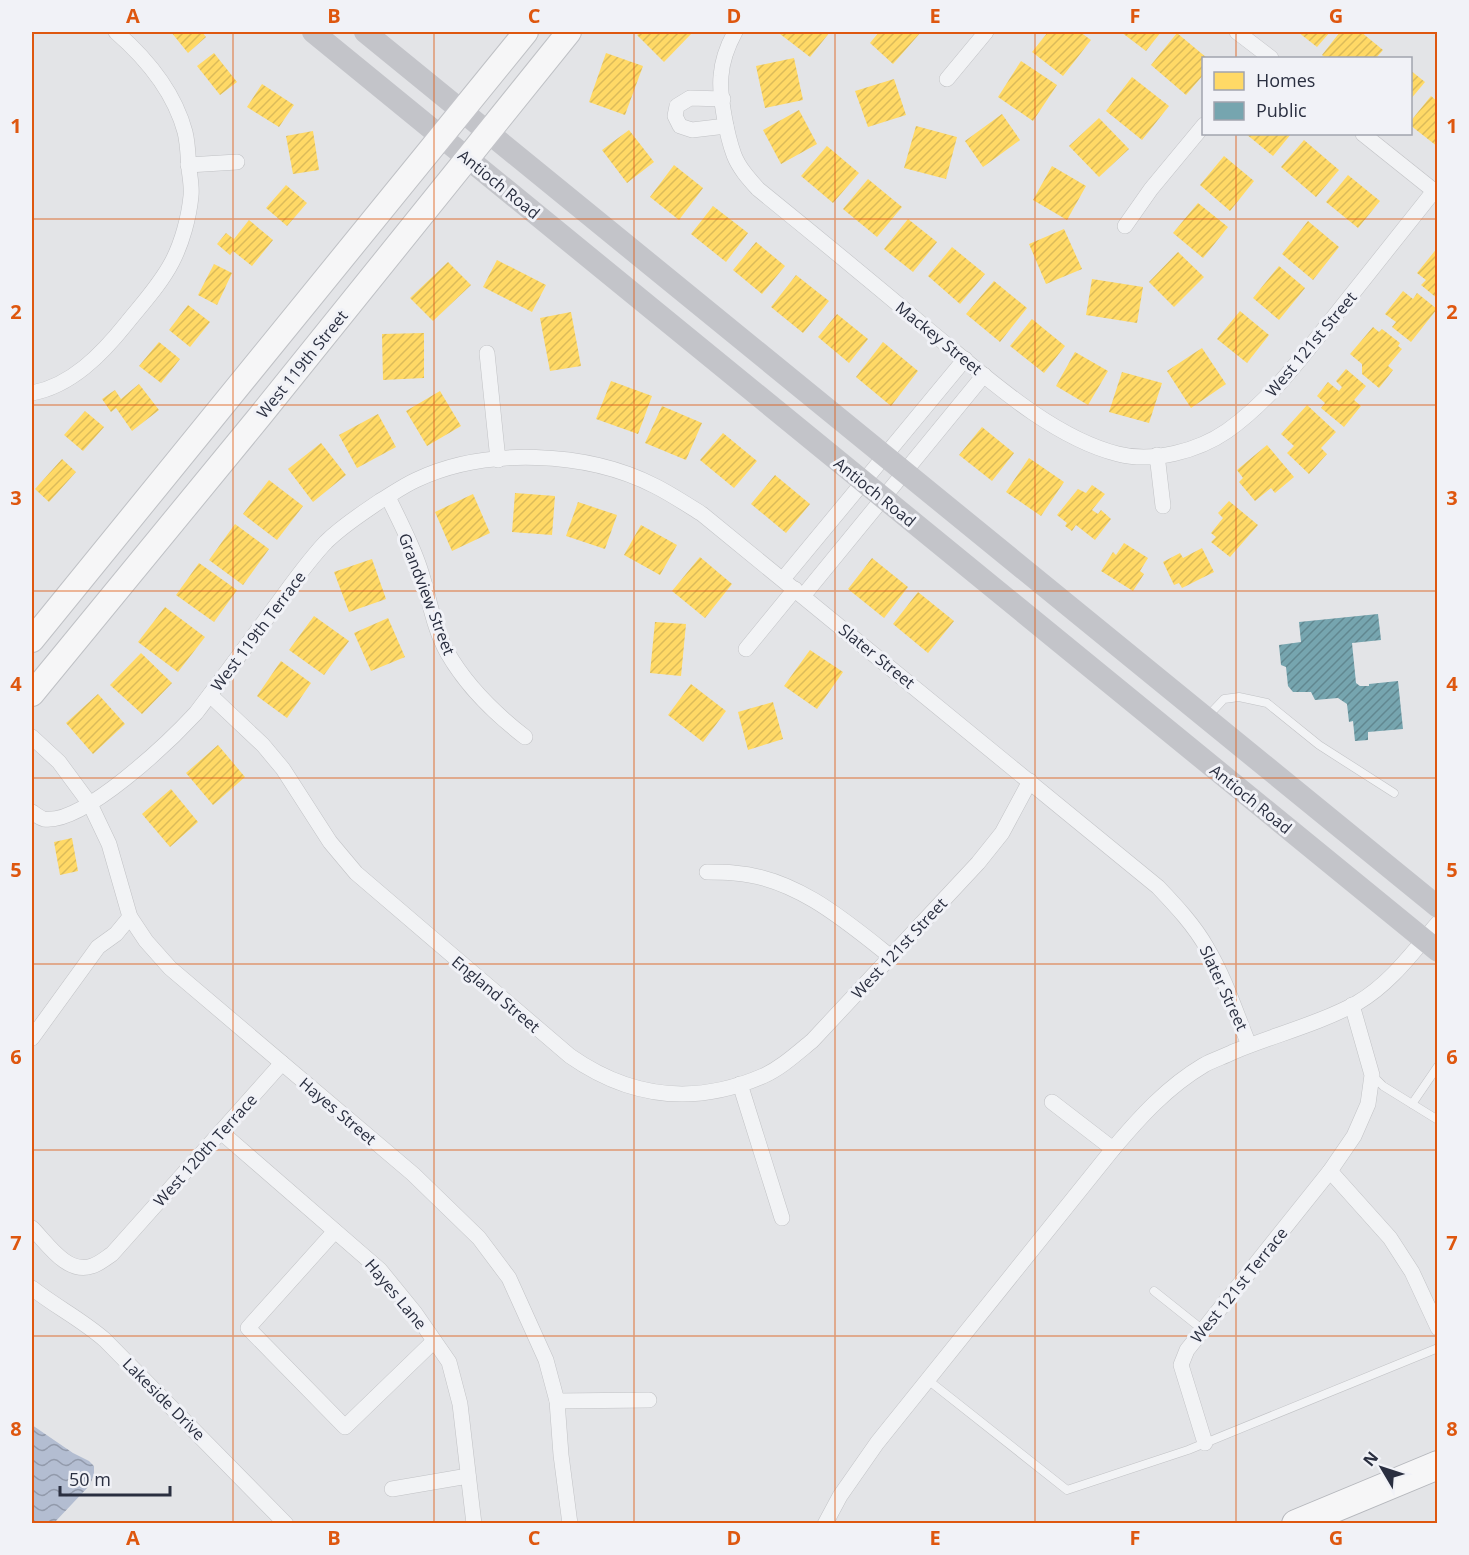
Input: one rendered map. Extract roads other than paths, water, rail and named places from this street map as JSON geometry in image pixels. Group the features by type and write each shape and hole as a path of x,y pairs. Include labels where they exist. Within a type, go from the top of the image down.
{"highway":[{"path":"1296,1524 1437,1465"}],"main road":[{"name":"Antioch Road","path":"313,32 863,482 1433,938"},
{"name":"Antioch Road","path":"365,32 1437,907"},
{"path":"32,640 526,32"},
{"name":"West 119th Street","path":"32,694 260,416 569,32"}],"street":[{"path":"32,393 40,392 64,381 90,363 110,343 162,279 173,260 183,232 191,195 185,133 168,92 145,59 116,32"},
{"path":"723,99 690,98 677,106 675,116 680,126 692,130 726,126 723,99 720,78 725,54 735,32"},
{"path":"947,79 986,32"},
{"path":"1237,32 1264,56"},
{"name":"Mackey Street","path":"726,126 734,156 758,189 1031,412 1067,434 1118,454 1136,457 1157,455"},
{"path":"1125,226 1151,189 1202,126"},
{"path":"1364,135 1436,193"},
{"path":"188,165 237,162"},
{"name":"West 121st Street","path":"1157,455 1187,451 1212,440 1260,404 1290,371 1436,193"},
{"path":"487,353 498,460"},
{"path":"746,649 793,588 863,482 964,359"},
{"path":"793,588 883,498 984,375"},
{"path":"1157,455 1163,506"},
{"name":"Slater Street","path":"498,460 513,458 564,460 604,467 654,485 702,514 1158,887 1185,916 1207,948 1249,1045"},
{"name":"West 119th Terrace","path":"32,812 42,819 61,817 90,804 144,764 176,735 210,695 303,569 326,542 351,520 417,480 456,466 498,460"},
{"name":"Grandview Street","path":"388,497 420,568 433,616 446,651 479,698 525,737"},
{"name":"England Street","path":"210,695 263,744 283,769 330,842 356,873 570,1056 588,1069 614,1082 652,1092 693,1095 718,1091 740,1084"},
{"name":"Hayes Street","path":"32,737 59,762 90,804 109,844 130,917 146,941 170,968 413,1174 479,1238 509,1278 546,1360 557,1401 570,1524"},
{"name":"West 121st Street","path":"740,1084 764,1076 787,1062 812,1041 978,863 1002,833 1030,781"},
{"path":"707,872 754,876 794,891 851,925 891,957"},
{"path":"32,1038 98,947 116,934 130,917"},
{"path":"825,1524 840,1496 877,1443 1113,1149 1162,1095 1205,1065 1249,1045 1332,1015 1352,1005 1397,972 1433,938"},
{"name":"West 121st Terrace","path":"1205,1443 1181,1365 1187,1350 1330,1171 1354,1136 1368,1104 1372,1075 1352,1005"},
{"name":"West 120th Terrace","path":"32,1228 67,1264 79,1269 93,1266 112,1254 282,1063"},
{"path":"740,1084 782,1218"},
{"path":"1052,1102 1113,1149"},
{"name":"Hayes Lane","path":"221,1132 380,1270 415,1313 449,1362 460,1404 474,1524"},
{"path":"1330,1171 1389,1238 1412,1272 1437,1328"},
{"path":"336,1231 248,1328 345,1427 434,1341"},
{"name":"Lakeside Drive","path":"32,1288 55,1307 84,1321 105,1340 286,1524"},
{"path":"557,1401 649,1400"},
{"path":"392,1489 468,1476"}],"lane":[{"path":"1206,718 1224,699 1239,697 1267,703 1319,745 1394,793"},
{"path":"1412,1104 1437,1066"},
{"path":"1372,1075 1383,1086 1437,1120"},
{"path":"1154,1291 1203,1330"},
{"path":"928,1380 1067,1490 1205,1443 1437,1348"}],"water":[{"path":"32,1425 94,1466 90,1485 54,1523 32,1523"}]}
